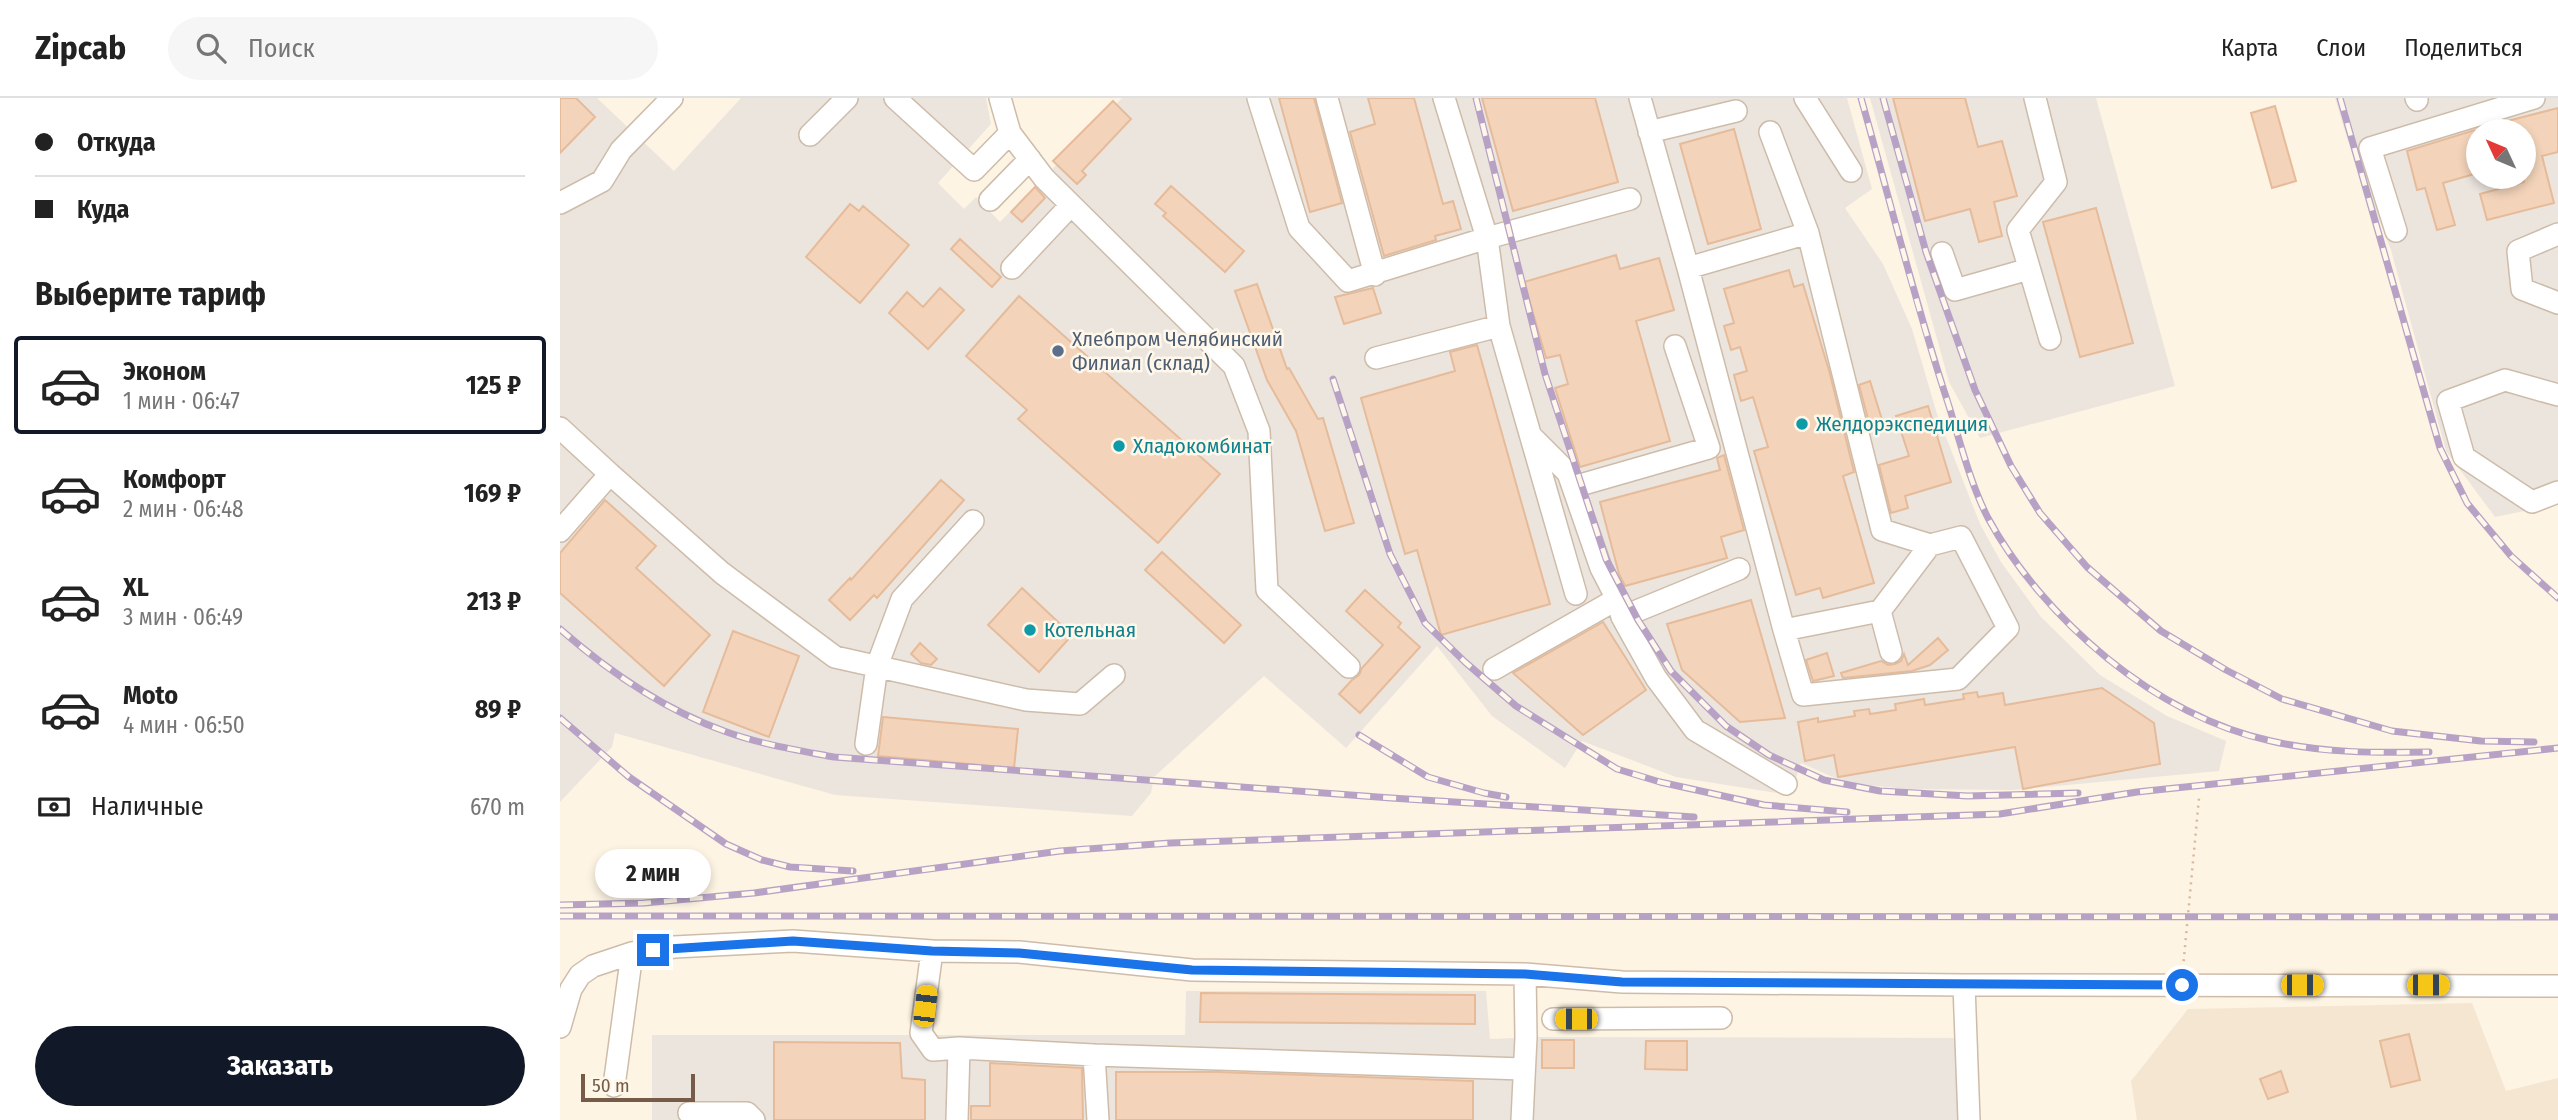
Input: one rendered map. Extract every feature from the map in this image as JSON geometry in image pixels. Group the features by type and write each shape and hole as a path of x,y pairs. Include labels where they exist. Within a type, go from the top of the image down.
{"street":[{"path":"560,203 602,181 621,150 672,98"},
{"path":"810,135 847,98"},
{"path":"895,98 974,170 1010,133"},
{"path":"1000,98 1010,133 1044,178 1234,366 1259,431 1267,590 1349,667"},
{"path":"1258,98 1298,228 1348,281 1630,199"},
{"path":"1327,98 1375,275"},
{"path":"1444,98 1487,239 1499,326 1576,594"},
{"path":"1640,98 1804,695 1958,679 2008,628 1961,537 1930,545 1882,530 1808,233 1770,132"},
{"path":"1805,98 1851,171"},
{"path":"2035,98 2056,182 2018,230 2050,339"},
{"path":"2396,232 2370,148 2534,98"},
{"path":"1649,132 1736,111"},
{"path":"990,200 1030,159"},
{"path":"1012,268 1071,205"},
{"path":"1688,268 1808,233"},
{"path":"2558,234 2518,250 2522,289 2558,303"},
{"path":"1942,253 1955,290 2029,269"},
{"path":"1376,358 1499,326"},
{"path":"1573,487 1709,448 1675,345"},
{"path":"2558,395 2505,380 2448,401 2464,457 2532,502 2558,492"},
{"path":"560,428 722,573 835,657 1026,700 1080,704 1114,675"},
{"path":"1531,436 1568,472 1601,568 1619,608 1657,678 1695,730 1786,785"},
{"path":"560,531 610,474"},
{"path":"866,744 877,666 902,599 973,521"},
{"path":"1784,630 1880,611 1930,545"},
{"path":"1494,669 1619,608 1739,569"},
{"path":"1880,611 1891,652"},
{"path":"560,1027 571,989 580,975 593,966 632,953 674,947 793,941 932,951 1019,953 1192,970 1525,974 1622,982 2558,986"},
{"path":"932,951 922,1033 933,1050 959,1048 1523,1069"},
{"path":"614,1086 632,953"},
{"path":"1522,1120 1526,1037 1525,974"},
{"path":"1622,982 1623,1018"},
{"path":"1964,985 1969,1120"},
{"path":"1553,1019 1721,1018"},
{"path":"957,1120 959,1048"},
{"path":"1094,1055 1098,1120"},
{"path":"689,1113 747,1113 754,1120"}],"path":[{"path":"2182,985 2199,798"}],"shaded area":[{"path":"560,98 597,98 674,171 741,98 986,98 991,124 938,183 964,209 976,197 1000,222 1122,98 1847,98 1872,189 1845,208 1883,264 1912,329 1937,414 1980,524 2001,562 2041,617 2100,675 2167,716 2226,741 2219,771 2013,790 1905,789 1835,778 1801,763 1790,795 1676,777 1582,741 1565,768 1492,716 1437,646 1346,748 1264,676 1154,777 1151,793 1132,816 835,795 615,733 612,747 560,802"},
{"path":"1870,98 2096,98 2175,386 1980,438 1949,382"},
{"path":"2335,98 2558,98 2558,504 2495,517 2446,451 2391,250 2347,138"},
{"path":"1186,991 1486,991 1490,1039 1960,1038 1962,1120 652,1120 652,1035 1185,1035"},
{"path":"2472,1003 2506,1091 2558,1078 2558,1120 2137,1120 2131,1081 2188,1009"}],"building":[{"path":"560,98 576,98 595,117 560,153"},
{"path":"1279,98 1314,98 1342,203 1310,212"},
{"path":"1368,98 1414,98 1443,204 1453,201 1461,229 1435,236 1436,240 1384,256 1350,132 1375,124"},
{"path":"1482,98 1595,98 1618,182 1513,211"},
{"path":"1893,98 1965,98 1978,147 2002,141 2017,196 1994,202 2002,236 1979,242 1970,209 1925,221"},
{"path":"1113,101 1131,119 1082,171 1086,175 1077,184 1053,161"},
{"path":"2275,106 2296,181 2272,188 2251,113"},
{"path":"2558,108 2558,152 2542,156 2554,203 2487,220 2480,194 2498,189 2536,189 2536,119 2515,119"},
{"path":"1734,129 1761,229 1708,244 1680,144"},
{"path":"2466,133 2466,176 2443,183 2455,225 2437,230 2425,188 2417,190 2407,151"},
{"path":"1171,186 1244,251 1225,272 1163,216 1166,213 1155,204"},
{"path":"1035,187 1045,198 1022,222 1011,212"},
{"path":"850,204 859,211 863,206 909,245 860,303 806,257"},
{"path":"2096,208 2133,343 2080,357 2043,222"},
{"path":"960,239 1001,277 992,287 951,249"},
{"path":"1616,255 1620,269 1659,258 1674,310 1636,321 1670,441 1580,467 1555,388 1568,384 1560,355 1546,358 1524,282"},
{"name":"Желдорэкспедиция","path":"1789,270 1794,287 1803,284 1830,374 1854,472 1843,476 1874,583 1823,598 1820,588 1796,595 1754,451 1768,447 1753,397 1741,401 1734,375 1747,371 1740,347 1731,350 1724,326 1734,323 1724,289"},
{"path":"1257,284 1287,369 1289,368 1318,419 1323,418 1354,523 1325,531 1296,431 1267,380 1235,291"},
{"path":"940,288 964,310 928,349 889,313 907,292 923,307"},
{"path":"1373,288 1381,313 1344,324 1335,297"},
{"name":"Хладокомбинат","path":"1019,296 1220,474 1158,543 1018,419 1027,410 966,356"},
{"path":"1477,345 1550,604 1441,635 1417,550 1405,554 1361,398 1455,371 1450,352"},
{"path":"1870,381 1884,426 1871,430 1859,385"},
{"path":"1928,406 1951,482 1905,496 1908,508 1891,513 1879,465 1909,456 1896,416"},
{"path":"1724,455 1744,530 1721,537 1727,558 1625,586 1619,574 1600,502 1720,470 1717,458"},
{"path":"941,480 964,500 877,598 874,595 850,620 829,600 850,578 851,580"},
{"path":"605,500 656,546 636,568 710,635 664,686 560,593 560,553"},
{"path":"1162,552 1241,625 1224,643 1145,570"},
{"name":"Котельная","path":"1022,588 1072,635 1039,672 988,625"},
{"path":"1365,590 1401,623 1398,627 1420,647 1360,713 1339,694 1359,675 1383,645 1346,611"},
{"path":"1751,600 1785,718 1740,722 1682,670 1667,624"},
{"path":"1603,622 1646,690 1583,735 1513,673"},
{"path":"733,631 799,656 769,737 703,712"},
{"path":"1938,638 1948,650 1930,665 1912,671 1843,678 1841,673 1881,661 1888,665 1895,664 1901,661 1904,654 1908,665"},
{"path":"920,643 937,659 931,665 921,663 911,654"},
{"path":"1827,653 1834,676 1813,681 1806,660"},
{"path":"2102,688 2154,723 2160,764 2023,789 2015,747 1838,777 1834,755 1805,761 1798,722 1855,716 1854,711 1869,709 1870,714 1896,710 1895,704 1924,699 1925,705 1964,699 1963,694 1977,692 1978,697 2003,693 2005,705"},
{"path":"883,717 1018,729 1014,768 878,756"},
{"path":"1201,993 1475,995 1475,1024 1200,1022"},
{"path":"2409,1034 2420,1080 2391,1087 2380,1041"},
{"path":"1542,1040 1574,1040 1574,1068 1542,1068"},
{"path":"1646,1041 1687,1041 1687,1070 1645,1069"},
{"path":"774,1042 900,1043 902,1078 925,1080 925,1120 774,1120"},
{"path":"990,1063 1082,1068 1083,1120 971,1120 971,1106 990,1106"},
{"path":"2281,1071 2288,1092 2268,1099 2260,1079"},
{"path":"1116,1072 1218,1072 1473,1081 1473,1120 1116,1120"}],"railway":[{"path":"1476,98 1545,374 1606,559 1638,620 1671,671 1726,726 1769,755 1824,780 1880,791 1968,796 2078,793"},
{"path":"1861,98 1925,328 1971,476 1988,518 2011,556 2039,592 2072,627 2146,687 2186,710 2228,729 2310,748 2429,752"},
{"path":"1883,98 1926,252 1975,390 2011,466 2040,513 2087,567 2161,631 2226,670 2282,699 2392,731 2481,741 2534,742"},
{"path":"2340,98 2440,448 2467,503 2511,556 2558,598"},
{"path":"1333,379 1390,554 1425,623 1516,706 1617,769 1660,782 1764,805 1847,812"},
{"path":"560,629 597,660 637,688 679,712 751,740 834,757 1391,798 1694,817"},
{"path":"560,718 629,777 726,844 762,860 790,867 853,871"},
{"path":"1359,735 1428,777 1506,797"},
{"path":"560,905 644,903 754,893 1060,851 1170,843 2000,814 2137,792 2558,748"},
{"path":"560,916 2558,917"}],"place":[{"name":"Хлебпром Челябинский Филиал (склад)","path":"1058,351"},
{"name":"Желдорэкспедиция","path":"1802,424"},
{"name":"Хладокомбинат","path":"1119,446"},
{"name":"Котельная","path":"1030,630"}],"route":[{"path":"653,950 793,941 932,951 1019,953 1192,970 1525,974 1622,982 2182,985"}]}
